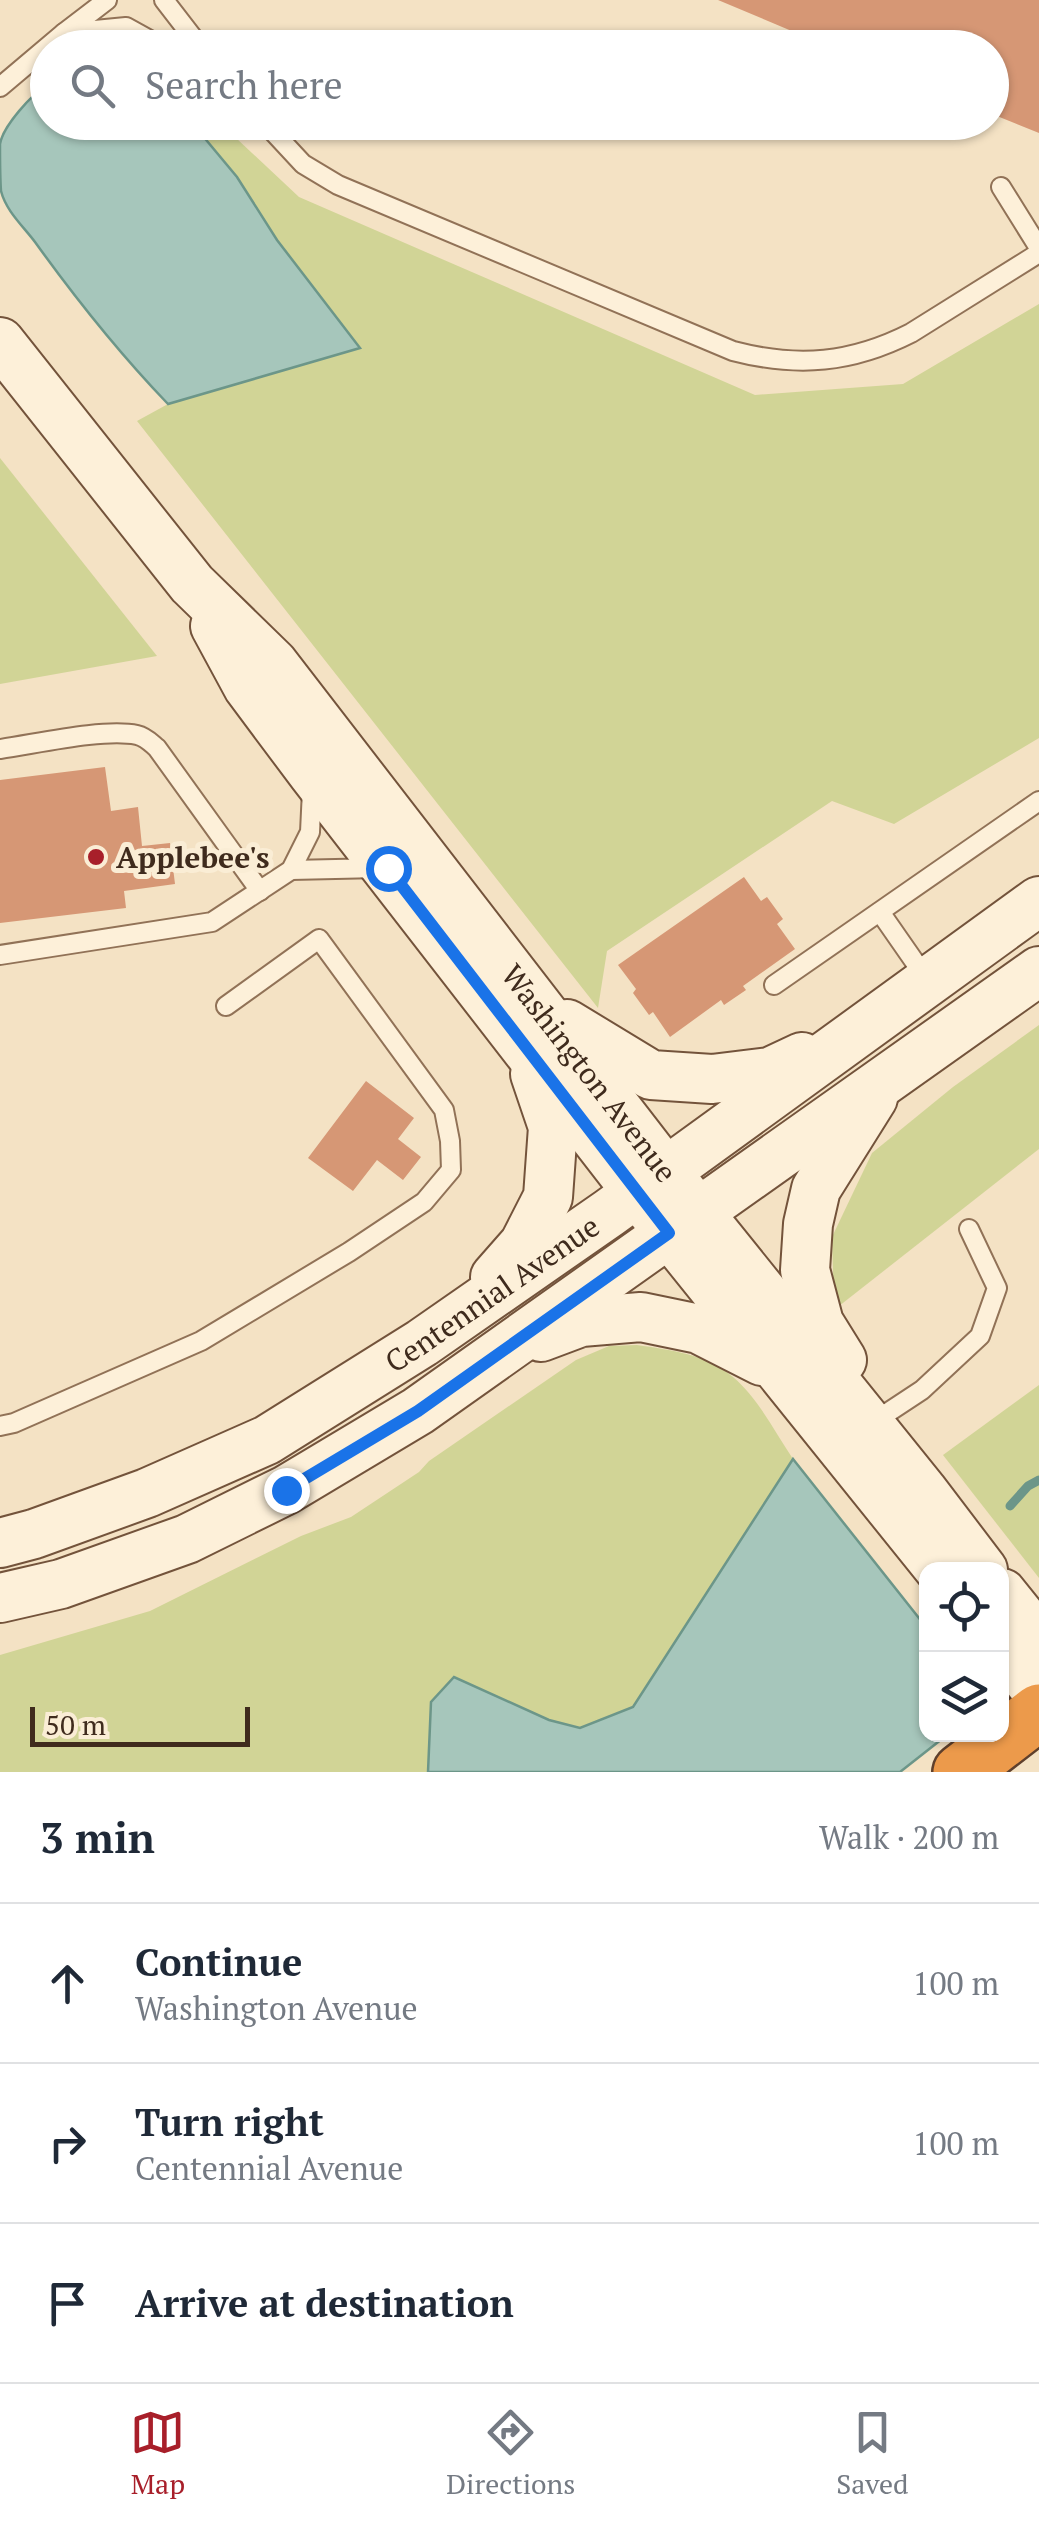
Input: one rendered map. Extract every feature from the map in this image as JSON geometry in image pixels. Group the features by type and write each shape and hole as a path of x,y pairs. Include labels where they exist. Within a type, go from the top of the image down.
{"highway":[{"path":"962,1772 1039,1712"}],"main road":[{"name":"Washington Avenue","path":"0,342 192,584 273,663 532,1027 684,1222 923,1491 976,1562"},
{"name":"Washington Avenue","path":"192,584 248,687 313,774 388,868 532,1027"},
{"name":"Centennial Avenue","path":"0,1543 147,1493 267,1440 422,1344 1039,901"},
{"name":"Centennial Avenue","path":"0,1598 61,1584 186,1540 302,1480 418,1411 1039,970"},
{"path":"532,1027 650,1074 712,1079 770,1072 880,1016"},
{"path":"460,1317 524,1244 548,1197 553,1127 532,1027"},
{"path":"883,1081 816,1190 808,1224 805,1270 819,1323 923,1491"},
{"name":"Washington Avenue","path":"684,1222 778,1368 934,1562"},
{"path":"496,1355 581,1322 641,1317 699,1329 778,1368"},
{"path":"0,1519 41,1510 64,1524"},
{"path":"1009,1602 1039,1640"},
{"path":"1006,1652 1039,1694"}],"lane":[{"path":"68,30 107,0"},
{"path":"164,0 186,30"},
{"path":"95,30 131,30"},
{"path":"0,87 30,62"},
{"path":"281,140 303,164 338,186 734,351 780,361 846,357 890,344 1039,250 1001,188"},
{"path":"0,749 90,736 142,736 157,748 260,890"},
{"path":"0,955 212,922 291,870 310,832 313,774"},
{"path":"774,985 1039,801"},
{"path":"291,870 388,868"},
{"path":"880,912 928,981"},
{"path":"0,1426 201,1341 424,1202 451,1170 444,1110 319,939 226,1006"},
{"path":"878,1418 922,1390 980,1336 998,1288 969,1229"}],"green space":[{"path":"206,140 238,140 299,197 755,395 903,384 1039,304 1039,738 894,824 832,801 607,951 598,1008 137,421 168,404 277,240 237,177"},
{"path":"0,458 157,656 0,684"},
{"path":"1039,1025 1039,1149 834,1310 832,1237 872,1153 953,1087"},
{"path":"637,1345 688,1354 723,1369 750,1395 793,1459 633,1707 580,1728 431,1702 428,1772 0,1772 0,1655 150,1611 301,1536 351,1517 576,1360 609,1346"},
{"path":"1039,1385 1039,1578 943,1455"}],"water":[{"path":"30,99 30,140 206,140 360,348 168,404 82,305 3,198 0,144"},
{"path":"793,1459 919,1618 919,1742 938,1742 900,1772 428,1772 431,1702 454,1677 549,1720 580,1728 633,1707"}],"building":[{"path":"718,0 1039,0 1039,133 1009,121 1009,30 789,30"},
{"path":"105,767 111,811 138,807 142,846 170,843 175,884 124,891 126,908 0,923 0,780"},
{"path":"744,877 761,901 767,897 783,919 777,924 795,949 743,986 746,990 724,1005 721,1000 670,1037 653,1012 649,1015 633,993 636,989 618,965"},
{"path":"366,1081 414,1118 398,1139 421,1157 403,1180 377,1160 353,1191 308,1158"}],"waterway":[{"path":"1010,1506 1039,1480"}],"place":[{"name":"Applebee's","path":"96,857"}],"route":[{"path":"286,1490 418,1411 669,1233 388,868"}]}
